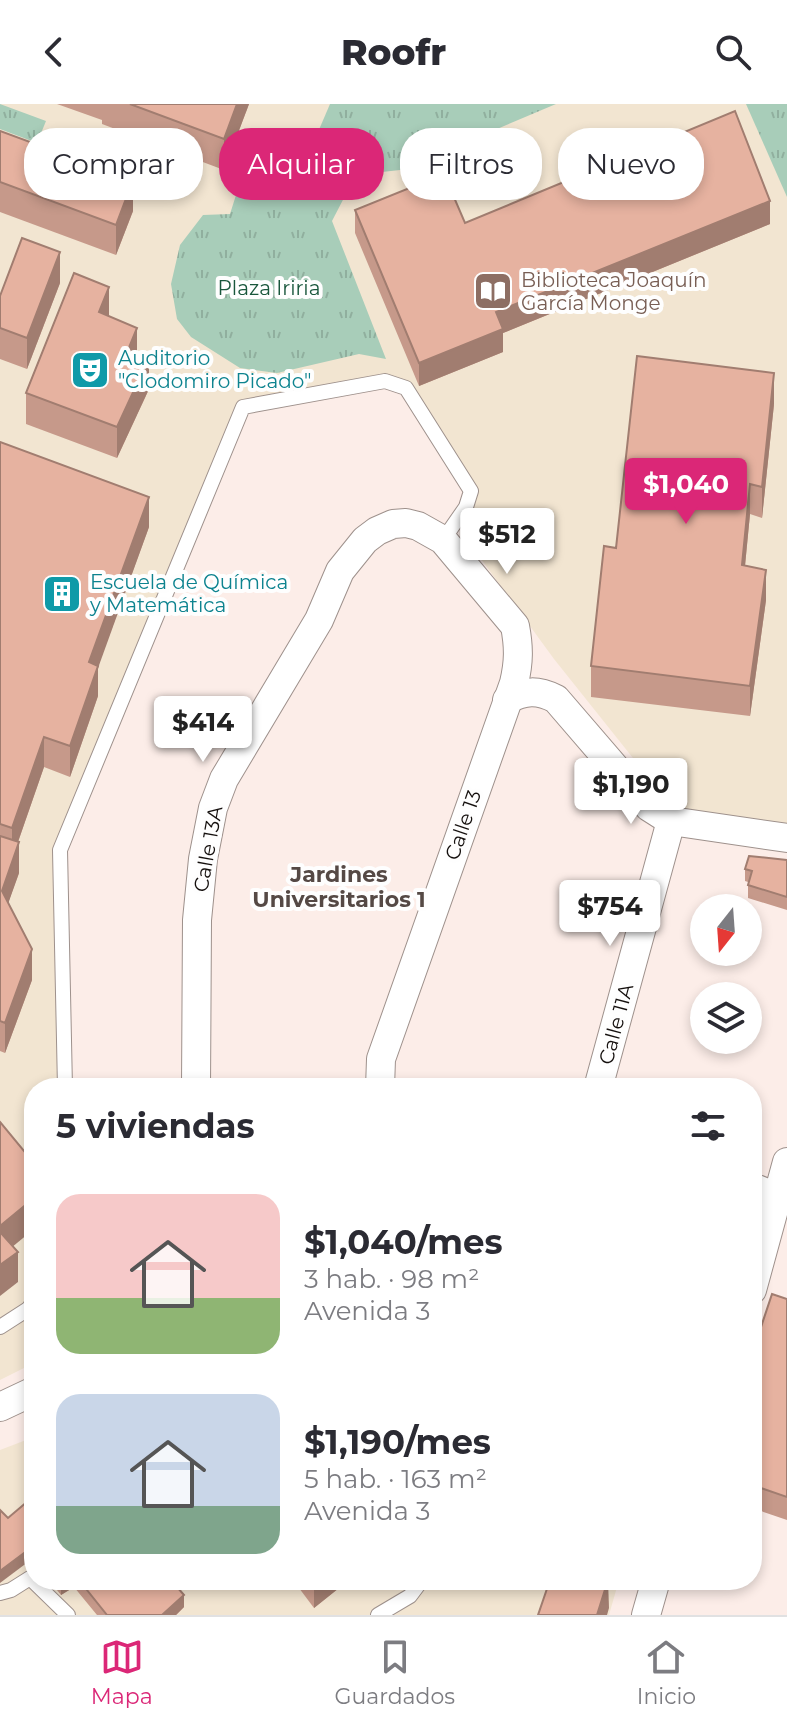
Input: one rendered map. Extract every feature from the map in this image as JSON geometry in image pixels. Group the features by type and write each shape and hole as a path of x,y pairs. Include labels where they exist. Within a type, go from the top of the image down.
{"street":[{"name":"Calle 13A","path":"196,1078 197,920 203,859 213,808 224,779 319,620 340,571 365,540 393,524 406,523 443,540"},
{"name":"Calle 13","path":"380,1078 381,1059 519,662 515,626 443,540"},
{"path":"507,700 530,691 556,699 649,807 671,821 787,838"},
{"name":"Calle 11A","path":"601,1078 671,821"},
{"path":"762,1242 772,1195 787,1162"},
{"path":"0,1407 24,1396"},
{"path":"646,1615 653,1590"}],"lane":[{"path":"65,1078 60,850 243,407 385,381 406,388 471,491 466,507 443,540"},
{"path":"0,1327 24,1312"},
{"path":"0,1593 24,1582"},
{"path":"42,1590 68,1615"},
{"path":"378,1615 410,1596 414,1590"}],"shaded area":[{"path":"0,104 787,104 787,830 676,812 554,659 462,533 471,491 406,388 385,381 243,407 60,850 65,1078 24,1078 24,1368 0,1380"},
{"path":"24,1441 24,1590 616,1590 609,1615 0,1615 0,1450"}],"green space":[{"path":"0,104 46,121 43,128 24,128 24,138 0,129"},
{"path":"330,104 556,104 499,128 400,128 400,170 384,172 384,128 320,128"},
{"path":"746,104 787,104 787,197"},
{"name":"Plaza Iriria","path":"234,200 343,200 332,221 386,359 359,354 277,373 240,368 191,337 177,319 171,284 180,245 203,215 230,214"}],"building":[{"path":"130,104 237,104 228,128 219,128 219,137 203,131 203,128 194,128"},
{"name":"Biblioteca Joaquín García Monge","path":"735,111 770,201 496,312 503,329 419,363 355,210 400,192 400,200 455,200 465,223 520,200 542,200 542,191 558,184 558,200 704,200 704,128 694,128"},
{"path":"0,131 24,140 24,191 0,182"},
{"path":"49,200 125,200 116,225"},
{"path":"22,238 60,252 27,338 0,328 0,296"},
{"name":"Auditorio \"Clodomiro Picado\"","path":"74,273 109,287 99,312 137,328 128,350 149,358 117,427 26,393"},
{"path":"637,356 774,373 762,487 750,484 742,565 766,570 750,686 591,666 604,546 616,548"},
{"name":"Escuela de Química y Matemática","path":"0,442 149,497 89,662 98,666 70,746 44,737 12,828 0,824"},
{"path":"0,836 19,842 2,891 32,949 5,1023 0,1021"},
{"path":"749,856 787,860 787,897 748,885 752,871 745,869"},
{"path":"0,1122 24,1151 24,1206 0,1226"},
{"path":"0,1232 18,1252 0,1265"},
{"path":"772,1294 787,1299 787,1497 762,1488 762,1324"},
{"path":"24,1504 24,1553 0,1571 0,1510 8,1518"},
{"path":"87,1590 180,1590 184,1595 162,1615 107,1615"},
{"path":"547,1590 605,1590 597,1615 538,1615"}],"place":[{"name":"Biblioteca Joaquín García Monge","path":"493,291"},
{"name":"Auditorio \"Clodomiro Picado\"","path":"90,370"},
{"name":"Escuela de Química y Matemática","path":"62,594"}],"district":[{"name":"Jardines Universitarios 1","path":"339,886"}]}
